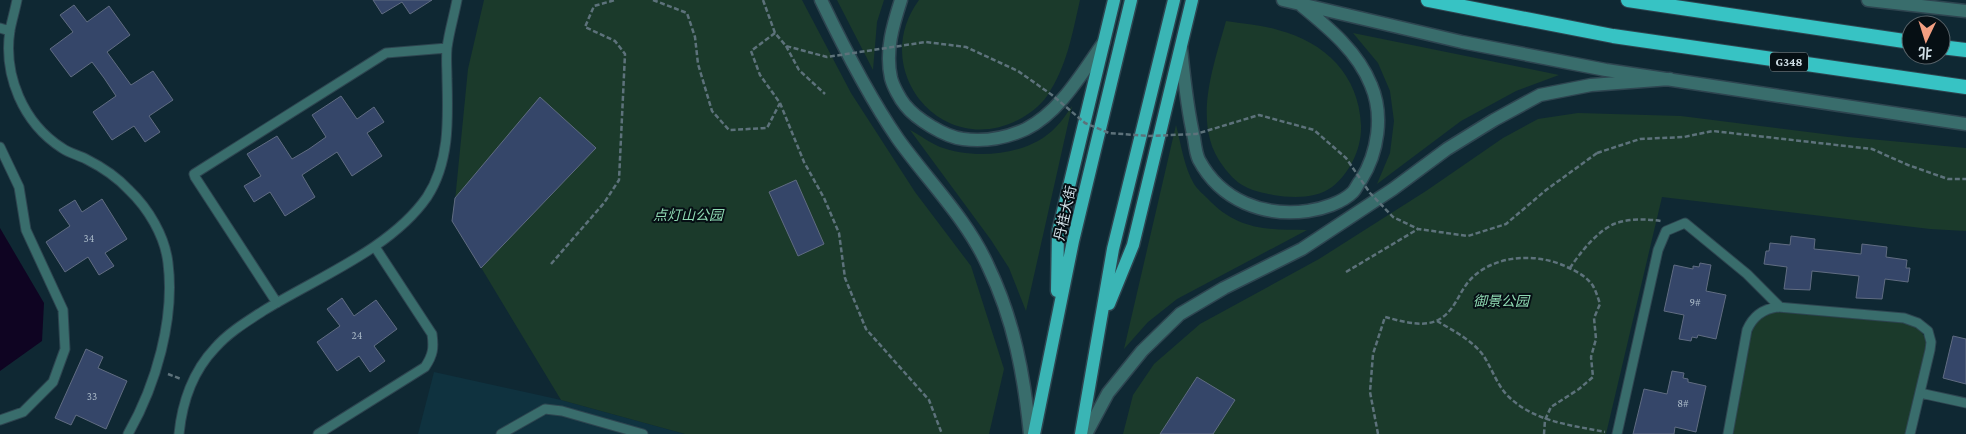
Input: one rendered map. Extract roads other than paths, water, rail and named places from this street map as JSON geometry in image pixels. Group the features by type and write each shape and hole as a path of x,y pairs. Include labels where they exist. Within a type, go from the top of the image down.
{"highway":[{"name":"G348","path":"1428,0 1613,36 1966,87"},
{"path":"1628,0 1901,41"},
{"path":"1951,48 1966,50"}],"main road":[{"path":"1056,323 1058,232 1114,0"},
{"name":"丹桂大街","path":"1032,434 1073,242 1131,0"},
{"path":"1081,434 1113,249 1174,0"},
{"path":"1100,327 1133,245 1192,0"}],"street":[{"path":"821,0 861,77 898,138 960,220 988,264 1004,302 1017,345 1026,389 1032,434"},
{"path":"901,0 892,30 889,57 891,79 904,105 932,128 962,139 999,139 1027,128 1051,112 1075,84 1104,42"},
{"path":"1283,0 1462,42 1606,70 1966,124"},
{"path":"1868,0 1966,11"},
{"path":"1180,47 1190,122 1198,159 1215,184 1239,202 1262,210 1291,213 1325,208 1353,193 1368,168 1376,143 1378,114 1372,86 1358,60 1332,31 1300,4"},
{"path":"1086,434 1108,393 1142,351 1180,314 1224,288 1302,249 1393,189 1447,149 1494,120 1540,95 1591,85 1670,79"}],"lane":[{"path":"17,0 10,31 9,60 13,83 20,100 34,123 51,140 107,171 130,190 148,212 160,235 168,262 168,303 164,338 157,370 140,413 128,434"},
{"path":"179,434 184,402 192,382 201,366 215,348 243,324 375,246 411,217 428,195 440,169 445,144 448,112 447,48 457,0"},
{"path":"0,28 10,31"},
{"path":"277,303 194,174 386,53 447,48"},
{"path":"0,147 19,187 26,230 64,310 65,349 53,382 23,412 0,420"},
{"path":"1617,434 1661,240 1666,231 1685,223 1747,274 1780,307"},
{"path":"318,434 425,367 431,357 434,347 432,334 375,246"},
{"path":"1729,434 1749,325 1761,312 1770,308 1780,307 1904,318 1918,323 1928,331 1931,342 1910,434"},
{"path":"1920,393 1966,403"},
{"path":"501,434 545,409 562,411 643,434"}],"park label":[{"name":"点灯山公园","path":"688,215"},
{"name":"御景公园","path":"1501,301"}]}
